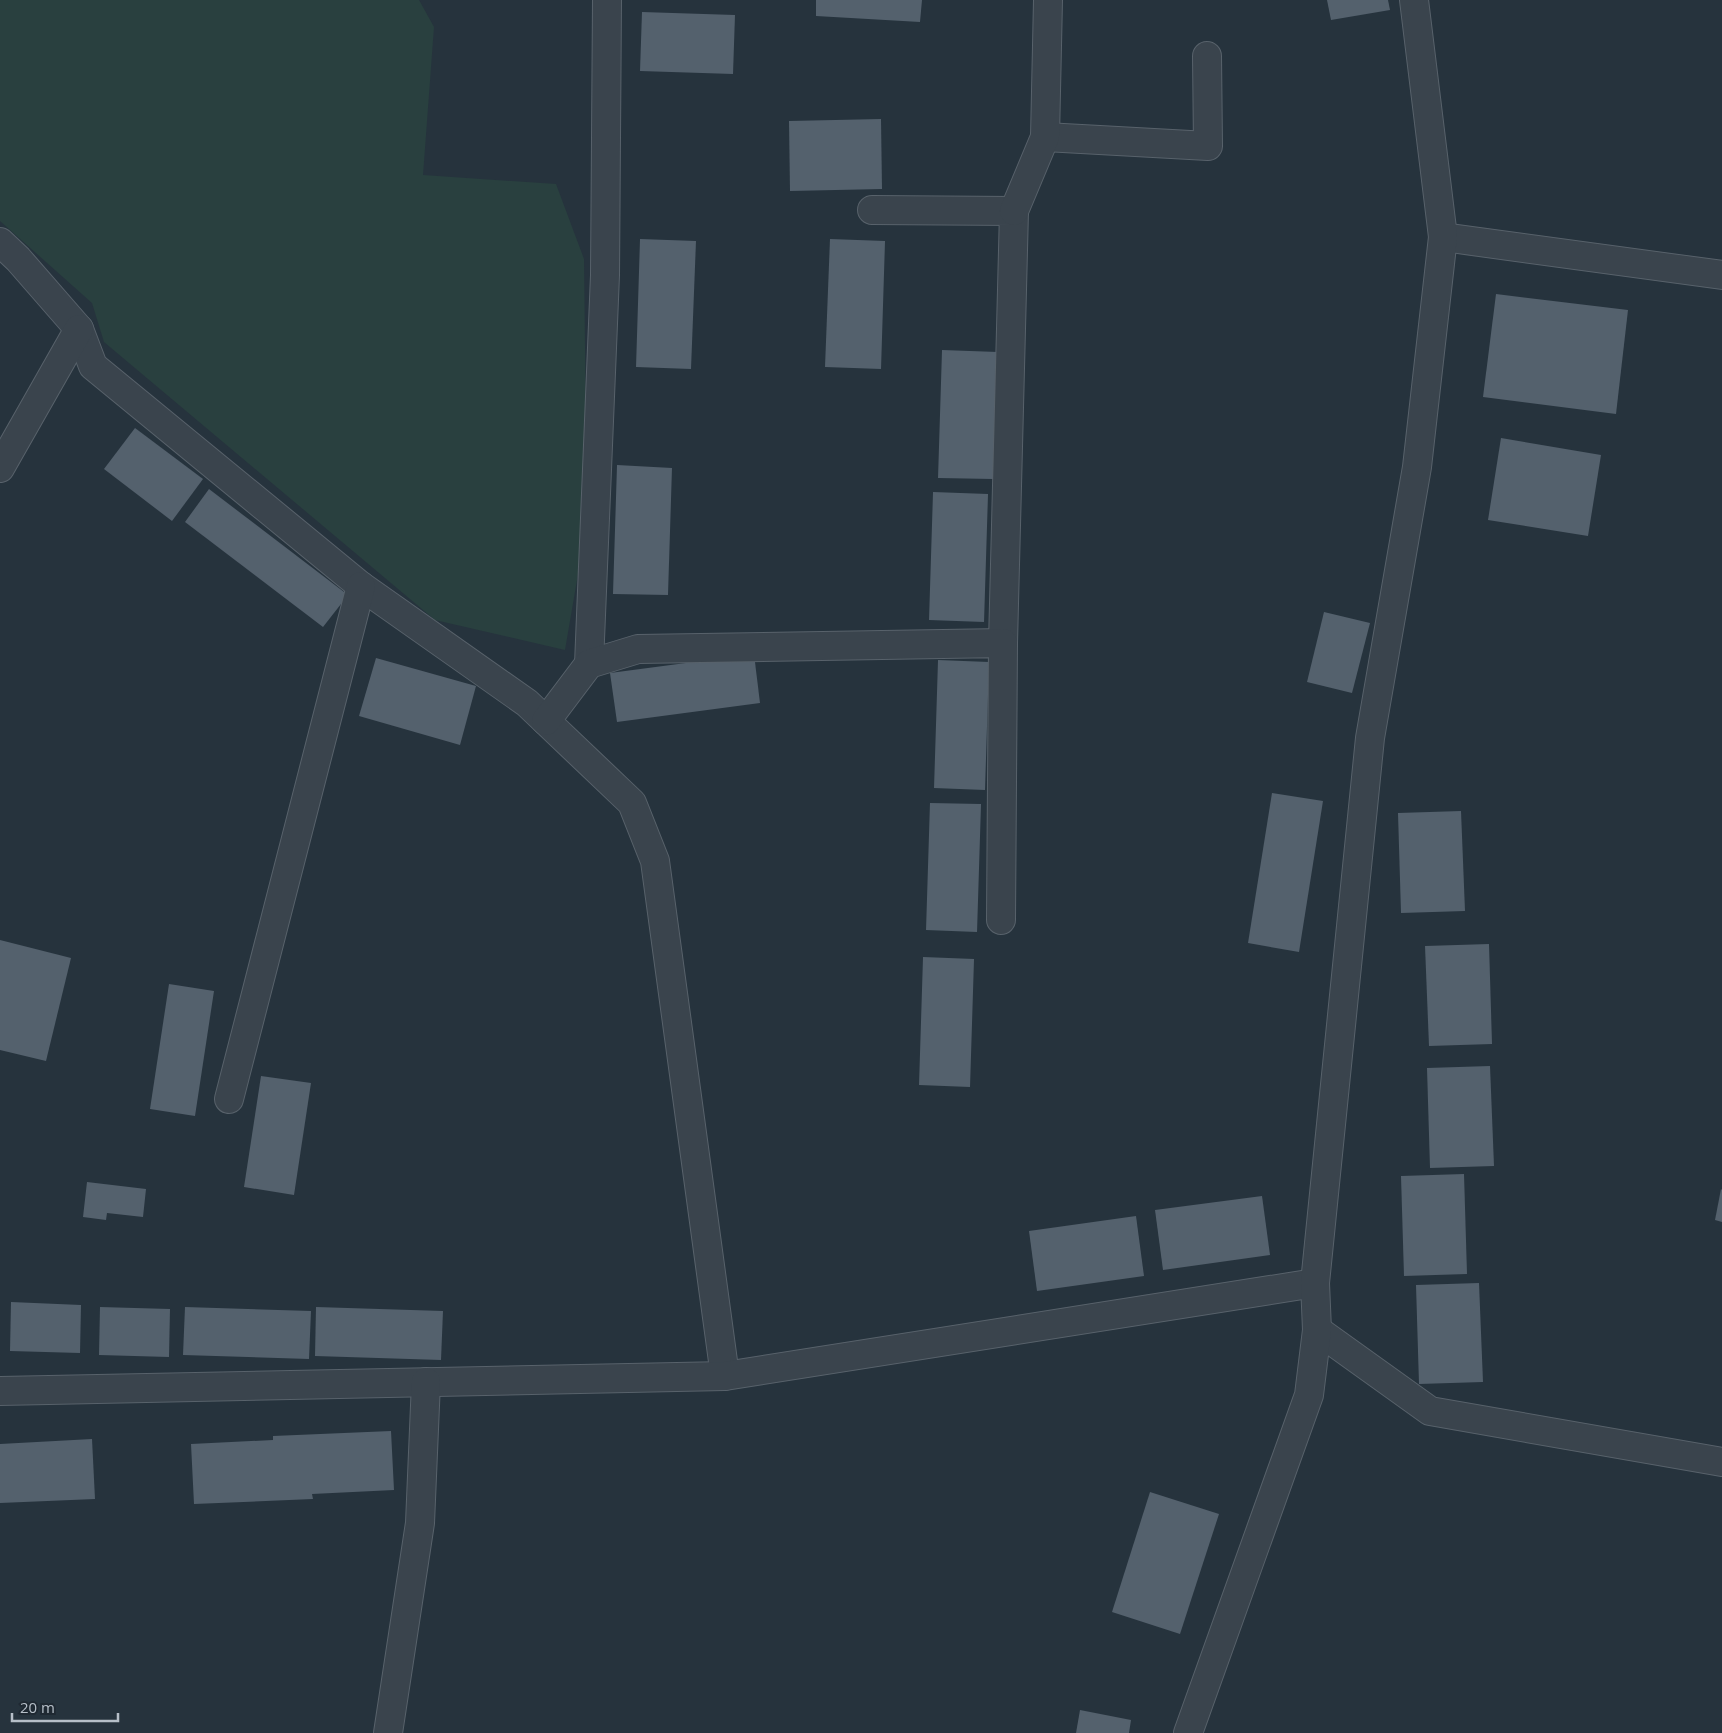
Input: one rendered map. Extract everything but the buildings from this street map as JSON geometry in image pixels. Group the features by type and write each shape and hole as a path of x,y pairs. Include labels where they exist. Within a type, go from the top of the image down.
{"street":[{"path":"546,721 589,664 605,275 607,0"},
{"path":"1001,920 1003,643 1014,211 1045,137 1048,0"},
{"path":"1188,1733 1309,1395 1317,1330 1315,1283 1370,738 1417,467 1443,237 1414,0"},
{"path":"1045,137 1208,146 1207,56"},
{"path":"872,210 1014,211"},
{"path":"1443,237 1722,275"},
{"path":"0,242 18,258 79,329 92,366 361,586 527,703 632,803 655,861 725,1376"},
{"path":"0,468 79,329"},
{"path":"229,1099 361,586"},
{"path":"589,664 638,649 1003,643"},
{"path":"0,1391 725,1376 1315,1283"},
{"path":"1317,1330 1430,1411 1722,1462"},
{"path":"388,1733 420,1523 426,1382"}],"green space":[{"path":"0,0 419,0 434,27 423,175 556,184 584,259 587,522 565,650 435,620 104,342 92,303 0,221"}]}
